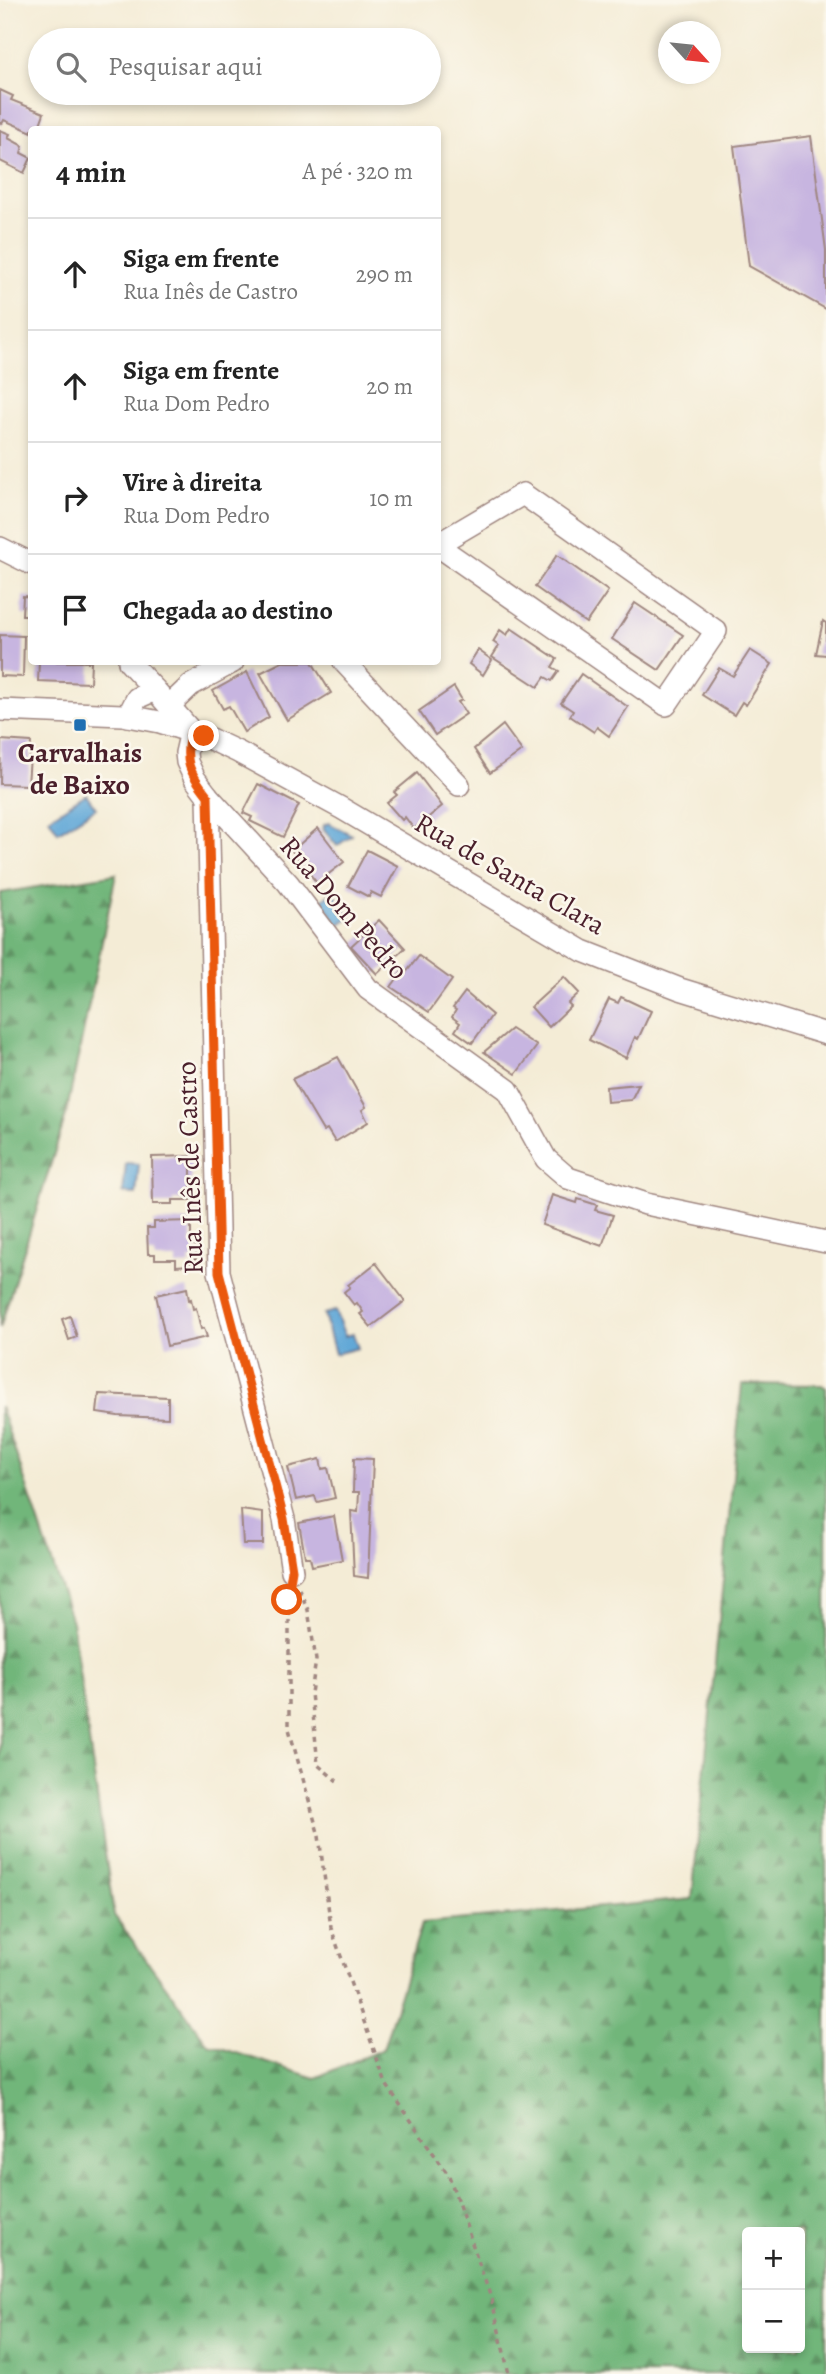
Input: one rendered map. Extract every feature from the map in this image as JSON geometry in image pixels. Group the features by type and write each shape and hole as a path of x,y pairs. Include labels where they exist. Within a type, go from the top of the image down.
{"street":[{"path":"441,543 523,495 716,631 666,705 441,547"},
{"path":"0,548 28,562"},
{"path":"133,665 163,697 186,730"},
{"path":"128,716 136,698 163,697 228,665"},
{"path":"347,665 459,785"},
{"name":"Rua de Santa Clara","path":"0,710 128,716 186,730 238,752 341,808 583,951 680,989 826,1034"},
{"name":"Rua Dom Pedro","path":"186,730 187,762 195,779 288,883 368,989 508,1090 546,1159 568,1178 646,1204 826,1242"},
{"name":"Rua Inês de Castro","path":"208,796 219,1272 284,1519 292,1570"}],"path":[{"path":"292,1570 307,1610 316,1660 311,1693 318,1765 337,1781"},
{"path":"292,1570 287,1600 289,1729 319,1836 331,1928 386,2084 449,2176 492,2301 509,2374"}],"green space":[{"path":"116,874 66,1115 0,1328 0,893"},
{"path":"742,1384 822,1385 826,1388 826,2374 0,2374 0,1406 72,1622 114,1915 208,2044 315,2078 383,2049 422,1923 692,1899"}],"water":[{"path":"86,794 96,808 58,832 49,818"},
{"path":"328,823 352,835 337,846 323,829"},
{"path":"333,892 350,917 338,925 321,900"},
{"path":"126,1163 139,1164 136,1194 123,1193"},
{"path":"335,1311 345,1336 353,1334 358,1348 335,1354 324,1314"}],"building":[{"path":"0,90 13,96 11,100 44,113 39,126 28,126 28,130 4,120 0,123"},
{"path":"0,130 10,134 8,138 23,146 21,153 28,156 28,164 24,173 0,161"},
{"path":"811,136 826,250 826,309 749,266 734,146"},
{"path":"557,555 608,591 586,623 535,587"},
{"path":"23,596 28,597 28,615 22,615"},
{"path":"635,603 683,635 659,670 612,639"},
{"path":"823,621 826,623 826,655 816,654"},
{"path":"511,628 557,659 552,667 559,671 552,681 545,677 538,687 492,657 499,646 493,642 500,630 507,635"},
{"path":"0,635 24,636 23,677 0,676"},
{"path":"478,650 492,660 483,675 469,664"},
{"path":"750,650 772,664 746,705 742,702 734,715 702,695 719,668 733,676"},
{"path":"39,665 91,665 90,683 38,681"},
{"path":"276,665 314,665 331,693 287,720 260,673"},
{"path":"247,672 269,717 244,732 229,706 223,709 213,691"},
{"path":"581,674 628,707 609,736 597,727 594,732 570,716 573,711 561,703"},
{"path":"454,687 462,700 458,702 466,714 435,735 419,711"},
{"path":"503,725 522,751 490,773 474,749"},
{"path":"1,740 31,742 28,785 0,784"},
{"path":"417,773 442,806 414,829 405,817 402,820 387,803 397,795 394,792"},
{"path":"258,784 299,805 283,837 250,821 252,817 243,813"},
{"path":"318,828 344,862 317,883 292,851"},
{"path":"367,850 398,866 381,897 371,892 369,897 348,886"},
{"path":"379,920 405,948 377,974 351,946"},
{"path":"419,956 452,980 429,1012 391,987"},
{"path":"564,977 579,993 568,1003 571,1006 549,1027 531,1007"},
{"path":"465,992 492,1015 472,1043 455,1031 460,1023 452,1017 456,1010 453,1008"},
{"path":"621,997 651,1011 626,1058 589,1040 609,999 618,1003"},
{"path":"511,1029 537,1046 516,1074 484,1052"},
{"path":"338,1057 366,1107 362,1110 368,1122 335,1142 327,1129 323,1131 292,1079"},
{"path":"639,1084 631,1100 607,1102 606,1087"},
{"path":"191,1156 191,1200 153,1204 152,1157"},
{"path":"552,1195 577,1203 578,1199 597,1205 595,1210 613,1215 602,1246 542,1225"},
{"path":"191,1221 191,1245 196,1245 196,1259 189,1259 190,1265 176,1266 176,1259 155,1259 155,1254 148,1254 147,1228 154,1228 154,1222"},
{"path":"376,1263 405,1301 371,1327 360,1314 363,1312 357,1303 354,1305 344,1292 350,1287 348,1285"},
{"path":"187,1288 189,1300 191,1299 193,1309 196,1308 201,1329 204,1328 207,1337 167,1346 156,1295"},
{"path":"70,1316 77,1337 69,1340 62,1319"},
{"path":"99,1394 168,1397 168,1418 97,1413"},
{"path":"354,1458 373,1459 368,1578 354,1576 351,1511 358,1512 359,1492 353,1492"},
{"path":"320,1459 322,1469 328,1468 335,1498 317,1502 315,1496 296,1500 288,1467"},
{"path":"241,1510 263,1513 263,1544 243,1544"},
{"path":"334,1516 342,1560 312,1566 310,1557 305,1557 299,1523"}],"place":[{"name":"Carvalhais de Baixo","path":"80,725"}],"route":[{"path":"204,736 191,731 186,753 195,779 208,796 219,1272 284,1519 292,1570 287,1600"}]}
